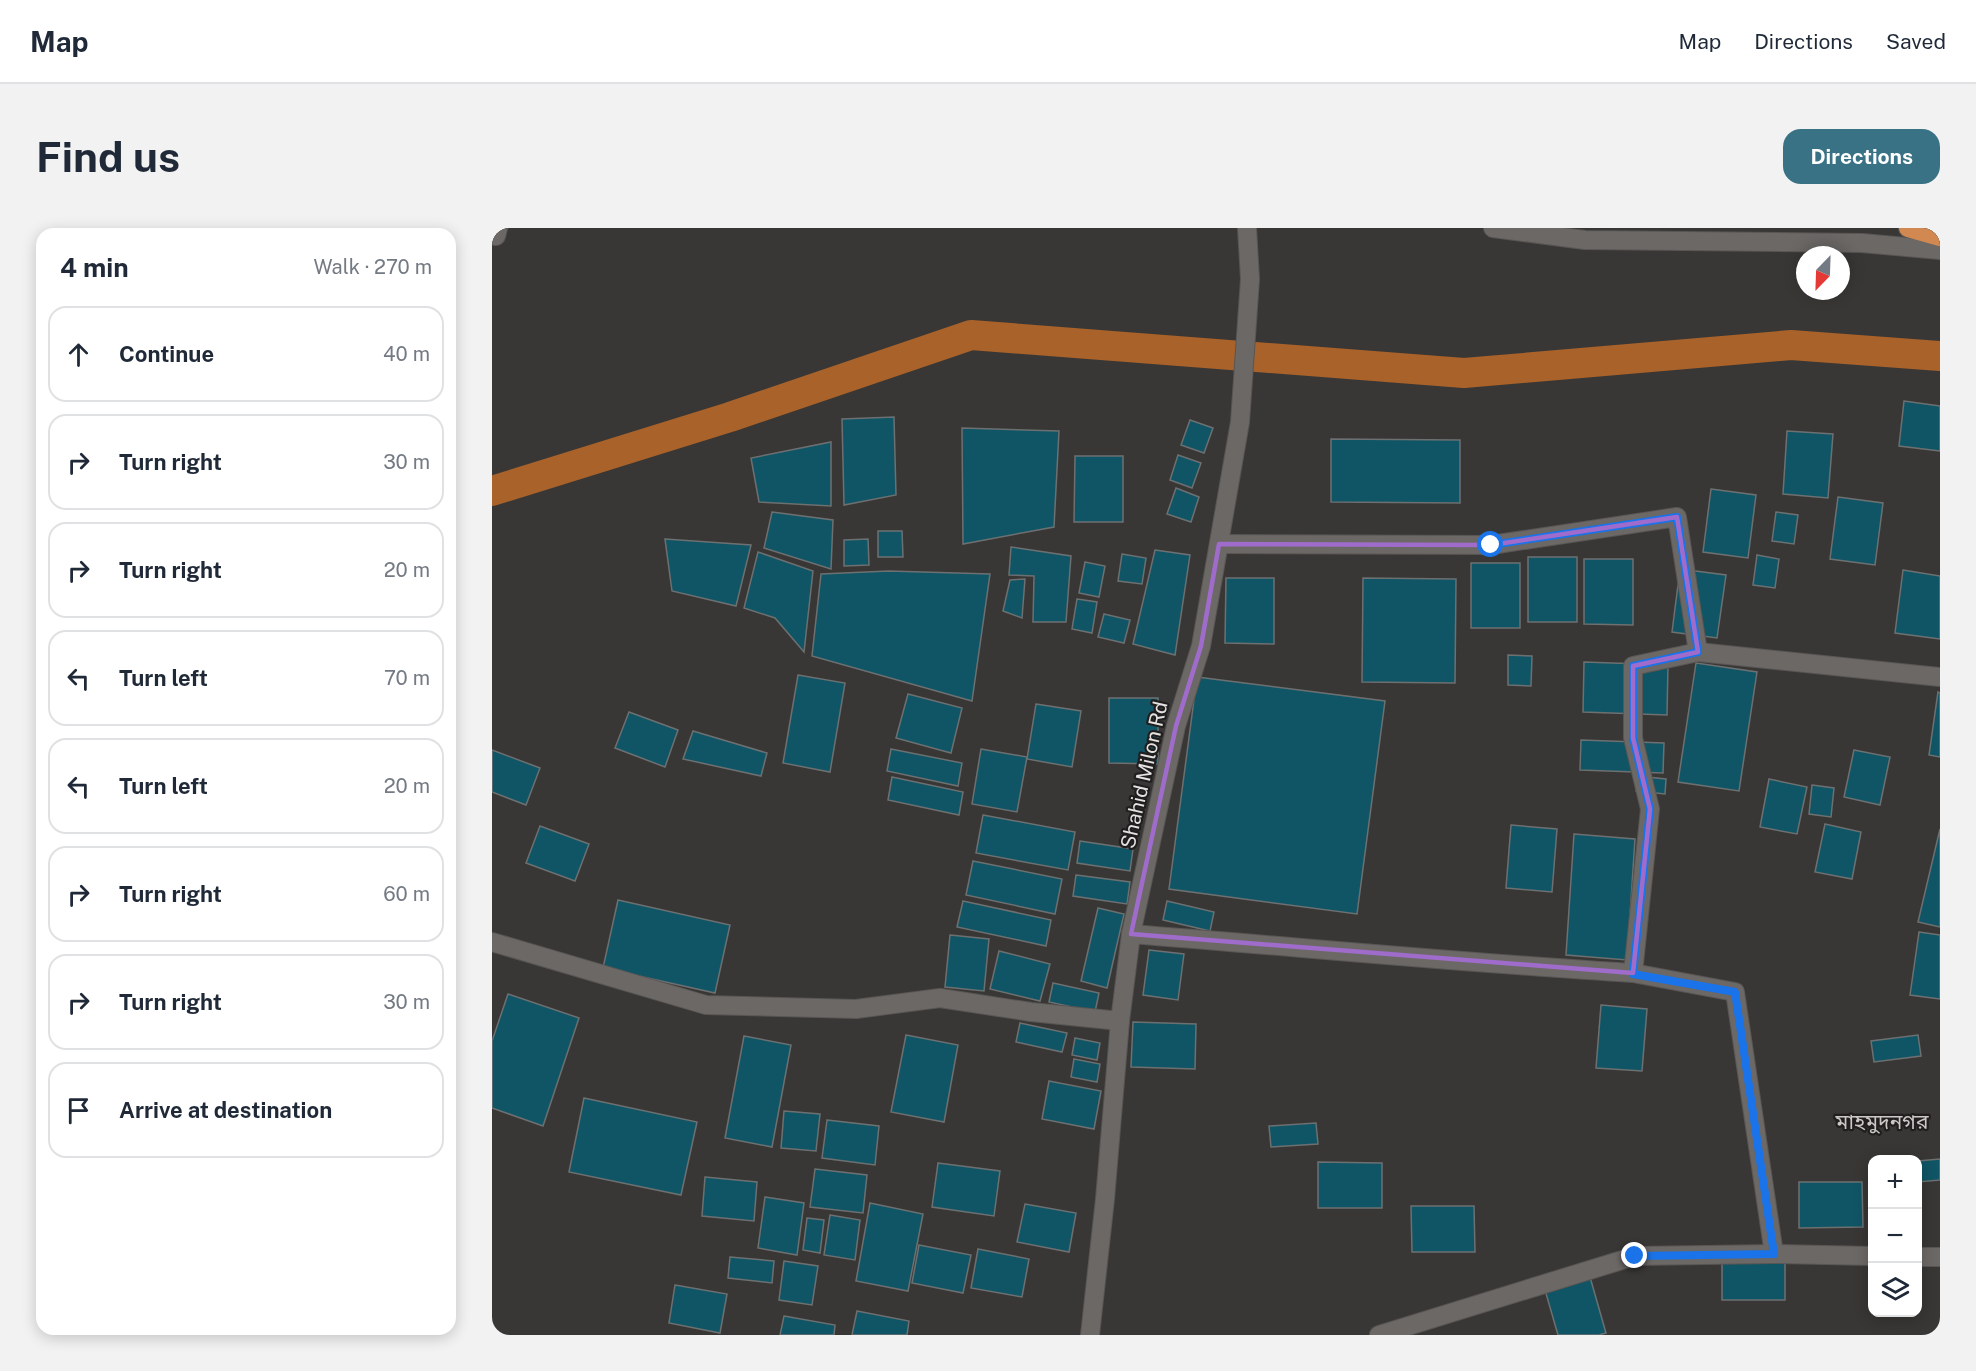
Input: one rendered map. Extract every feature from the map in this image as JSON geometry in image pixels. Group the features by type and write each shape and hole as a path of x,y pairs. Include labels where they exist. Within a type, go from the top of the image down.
{"highway":[{"path":"1908,228 1940,237"}],"street":[{"name":"Shahid Milon Rd","path":"1090,1335 1105,1199 1120,1021 1131,934 1176,726 1201,646 1240,422 1250,279 1248,228"},
{"path":"1493,228 1585,240 1862,243 1940,250"},
{"path":"1219,544 1491,545 1677,517 1698,652"},
{"path":"1633,974 1650,809 1633,738 1633,666 1698,652 1940,677"},
{"path":"1131,934 1633,974 1735,992 1774,1254"},
{"path":"492,942 706,1005 856,1009 940,998 1031,1012 1120,1021"},
{"path":"1379,1335 1635,1256 1774,1254 1868,1256"},
{"path":"1922,1257 1940,1257"}],"highlighted area":[{"path":"1677,517 1698,652 1633,666 1633,738 1650,809 1633,973 1131,934 1176,726 1201,646 1219,544 1491,545"}],"building":[{"path":"1904,401 1940,406 1940,451 1899,446"},
{"path":"894,417 896,495 844,505 842,419"},
{"path":"1190,420 1213,428 1204,453 1181,445"},
{"path":"962,428 1059,431 1054,527 963,544"},
{"path":"1787,431 1833,434 1828,498 1783,494"},
{"path":"1331,439 1460,440 1460,503 1331,502"},
{"path":"831,442 831,506 759,502 751,458"},
{"path":"1178,455 1201,463 1192,488 1170,480"},
{"path":"1075,456 1123,456 1123,522 1074,522"},
{"path":"1176,488 1199,497 1191,522 1167,514"},
{"path":"1711,489 1756,495 1748,558 1703,552"},
{"path":"1838,497 1883,503 1875,565 1830,559"},
{"path":"772,512 833,520 831,569 764,548"},
{"path":"1776,512 1798,515 1794,544 1772,541"},
{"path":"878,531 902,531 903,557 878,557"},
{"path":"665,539 751,545 736,606 672,591"},
{"path":"868,539 869,565 844,566 844,540"},
{"path":"1011,547 1071,556 1066,622 1033,622 1034,576 1009,575"},
{"path":"1155,550 1190,555 1175,655 1133,644"},
{"path":"758,552 813,571 804,652 775,618 744,608"},
{"path":"1122,554 1146,558 1142,584 1118,581"},
{"path":"1757,555 1779,559 1775,588 1753,585"},
{"path":"1528,557 1577,557 1577,622 1528,622"},
{"path":"1584,559 1633,559 1633,625 1584,624"},
{"path":"1085,562 1105,566 1099,597 1079,593"},
{"path":"1471,563 1520,563 1520,628 1471,628"},
{"path":"1680,569 1726,575 1717,638 1672,632"},
{"path":"1903,570 1940,576 1940,639 1895,633"},
{"path":"889,571 990,574 972,701 812,656 821,574"},
{"path":"1226,578 1274,578 1274,644 1225,643"},
{"path":"1363,578 1456,579 1455,683 1362,682"},
{"path":"1025,579 1022,618 1003,611 1010,580"},
{"path":"1077,599 1097,602 1092,633 1072,629"},
{"path":"1104,614 1130,620 1124,643 1098,637"},
{"path":"1508,655 1532,656 1531,686 1508,685"},
{"path":"1584,662 1668,665 1667,715 1583,712"},
{"path":"1696,663 1757,672 1739,791 1678,782"},
{"path":"798,675 845,683 830,772 783,763"},
{"path":"1197,677 1385,701 1357,914 1169,889"},
{"path":"1938,692 1940,693 1940,757 1929,755"},
{"path":"908,694 962,708 951,753 896,738"},
{"path":"1109,698 1158,698 1158,764 1109,763"},
{"path":"1036,704 1081,711 1072,767 1027,759"},
{"path":"629,712 678,730 665,767 615,748"},
{"path":"693,731 767,753 761,776 683,759"},
{"path":"1581,740 1664,743 1663,773 1580,770"},
{"path":"891,749 962,763 958,786 887,771"},
{"path":"981,749 1027,757 1017,812 972,804"},
{"path":"492,750 540,768 526,805 492,792"},
{"path":"1854,750 1890,757 1880,805 1844,797"},
{"path":"1637,776 1666,779 1665,794 1636,791"},
{"path":"892,777 963,792 959,815 888,800"},
{"path":"1769,779 1807,787 1797,834 1760,827"},
{"path":"1812,785 1834,788 1831,817 1809,814"},
{"path":"983,815 1075,832 1068,870 976,853"},
{"path":"1825,824 1861,832 1852,879 1815,872"},
{"path":"1511,825 1557,829 1552,892 1506,888"},
{"path":"540,826 589,844 575,881 526,863"},
{"path":"1940,829 1940,927 1918,922"},
{"path":"1574,834 1635,839 1627,960 1566,955"},
{"path":"1080,841 1133,849 1130,871 1077,863"},
{"path":"973,861 1062,879 1055,914 966,895"},
{"path":"1076,875 1130,882 1127,904 1073,896"},
{"path":"618,900 730,925 715,993 603,968"},
{"path":"963,901 1051,920 1046,946 957,927"},
{"path":"1167,901 1214,912 1210,931 1163,920"},
{"path":"1098,908 1124,914 1107,988 1081,981"},
{"path":"1919,932 1940,935 1940,999 1910,995"},
{"path":"950,935 989,939 984,991 945,987"},
{"path":"1149,950 1184,954 1178,1000 1143,995"},
{"path":"999,951 1050,964 1040,1001 990,989"},
{"path":"1053,983 1099,993 1095,1012 1049,1002"},
{"path":"508,994 579,1018 543,1126 492,1108 492,1041"},
{"path":"1601,1005 1647,1009 1642,1071 1596,1068"},
{"path":"1133,1022 1196,1024 1195,1069 1131,1067"},
{"path":"1020,1023 1067,1033 1062,1052 1016,1042"},
{"path":"906,1035 958,1045 944,1122 891,1112"},
{"path":"1918,1035 1921,1056 1874,1062 1871,1041"},
{"path":"744,1036 791,1045 772,1147 725,1138"},
{"path":"1075,1038 1100,1043 1097,1060 1072,1055"},
{"path":"1074,1059 1100,1064 1097,1082 1071,1077"},
{"path":"1049,1081 1101,1091 1094,1129 1042,1119"},
{"path":"584,1098 697,1122 681,1195 569,1172"},
{"path":"784,1111 820,1114 816,1151 781,1148"},
{"path":"827,1120 879,1126 875,1165 822,1158"},
{"path":"1316,1123 1318,1144 1271,1147 1269,1126"},
{"path":"1940,1159 1940,1180 1922,1182 1922,1161"},
{"path":"1318,1162 1382,1163 1382,1208 1318,1208"},
{"path":"938,1163 1000,1171 994,1216 932,1207"},
{"path":"815,1169 867,1175 863,1213 810,1207"},
{"path":"705,1177 757,1182 754,1221 702,1216"},
{"path":"1799,1182 1862,1182 1863,1227 1799,1228"},
{"path":"765,1197 804,1203 797,1255 758,1248"},
{"path":"870,1203 923,1214 908,1291 856,1281"},
{"path":"1025,1204 1076,1213 1069,1252 1017,1242"},
{"path":"1411,1206 1474,1206 1475,1252 1412,1252"},
{"path":"830,1215 860,1220 855,1260 824,1255"},
{"path":"807,1218 824,1220 820,1253 803,1250"},
{"path":"919,1245 971,1255 963,1293 912,1283"},
{"path":"978,1249 1029,1259 1022,1297 971,1288"},
{"path":"1722,1255 1785,1255 1785,1300 1722,1300"},
{"path":"730,1257 774,1261 772,1283 728,1278"},
{"path":"784,1261 818,1266 812,1305 779,1300"},
{"path":"1590,1277 1606,1333 1558,1335 1545,1290"},
{"path":"675,1285 727,1294 720,1333 669,1323"},
{"path":"857,1311 909,1321 907,1335 852,1335"},
{"path":"784,1316 835,1325 834,1335 780,1335"}],"waterway":[{"path":"492,491 730,417 971,335 1464,373 1791,345 1940,356"}],"district":[{"name":"মাহমুদনগর","path":"1882,1122"}],"route":[{"path":"1491,545 1677,517 1698,652 1633,666 1633,738 1650,809 1633,974 1735,992 1774,1254 1635,1256"}]}
